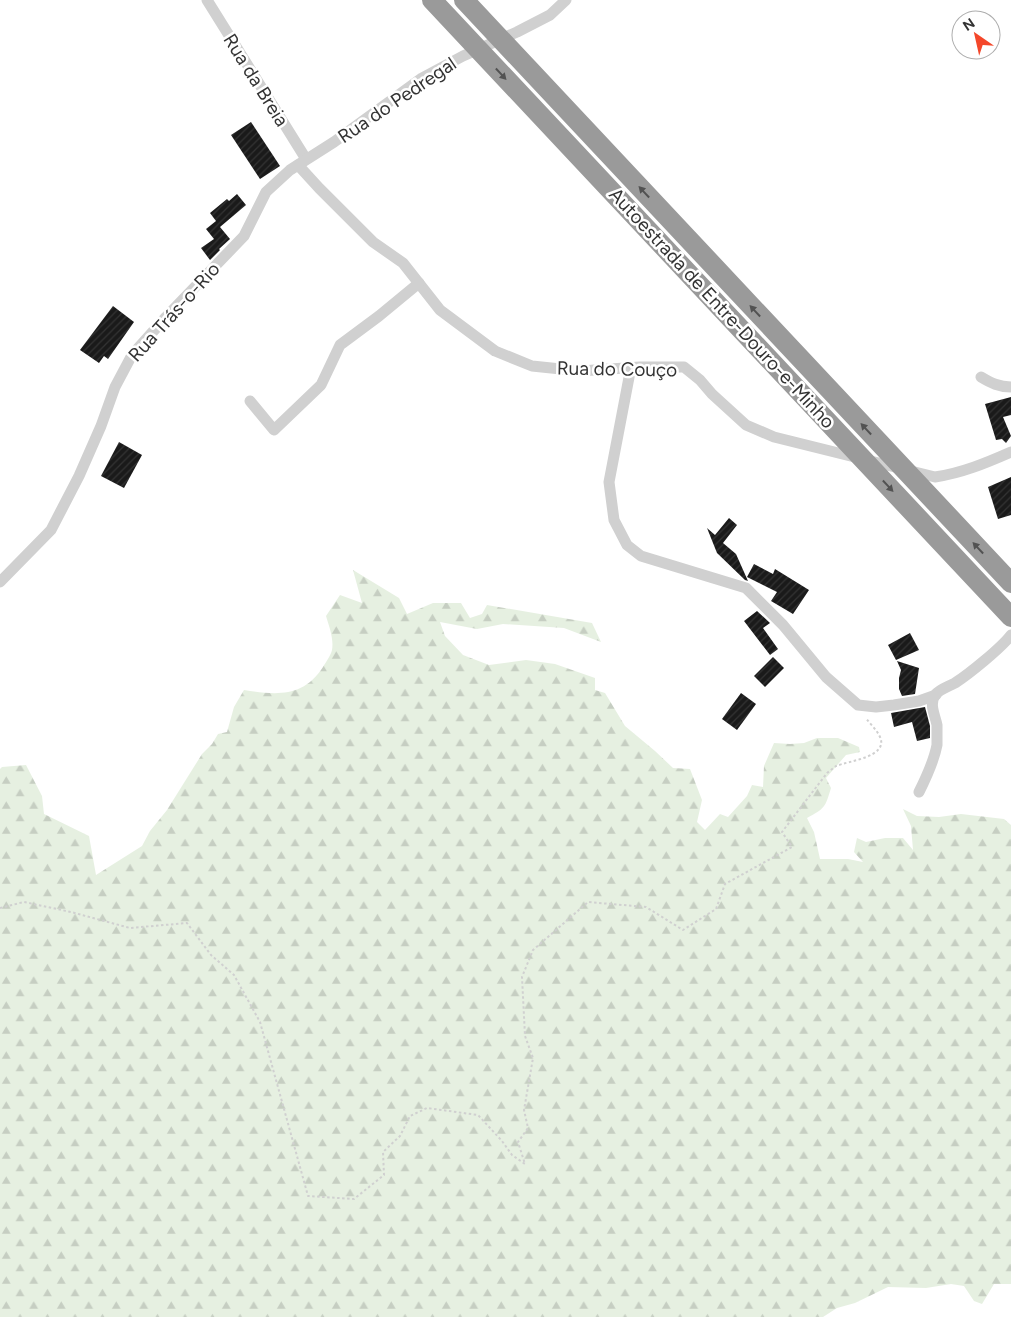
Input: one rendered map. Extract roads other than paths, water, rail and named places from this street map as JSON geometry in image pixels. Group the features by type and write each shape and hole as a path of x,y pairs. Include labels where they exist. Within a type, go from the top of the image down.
{"highway":[{"name":"Autoestrada de Entre-Douro-e-Minho","path":"432,0 1011,617"},
{"name":"Autoestrada de Entre-Douro-e-Minho","path":"464,0 1011,583"}],"street":[{"name":"Rua da Breia","path":"207,0 302,162"},
{"name":"Rua do Pedregal","path":"302,162 334,142 422,78 462,56 550,16 566,0"},
{"name":"Rua do Couço","path":"302,162 319,188 373,242 403,263 440,310 495,351 532,366 580,372 631,368 684,367 746,425 756,430 774,437 935,477 953,475 972,469 1011,452"},
{"name":"Rua Trás-o-Rio","path":"0,582 51,530 80,476 115,387 132,355 166,316 244,236 266,192 302,162"},
{"path":"250,401 274,430 321,385 340,345 419,283"},
{"path":"631,368 609,482 614,520 627,544 642,556 746,588 783,625 826,677 858,705 876,707 894,705 919,701 936,695"},
{"path":"981,376 1002,387 1011,387"},
{"path":"919,792 937,745 937,725 932,701 941,690 955,682 986,658 1011,635"}]}
